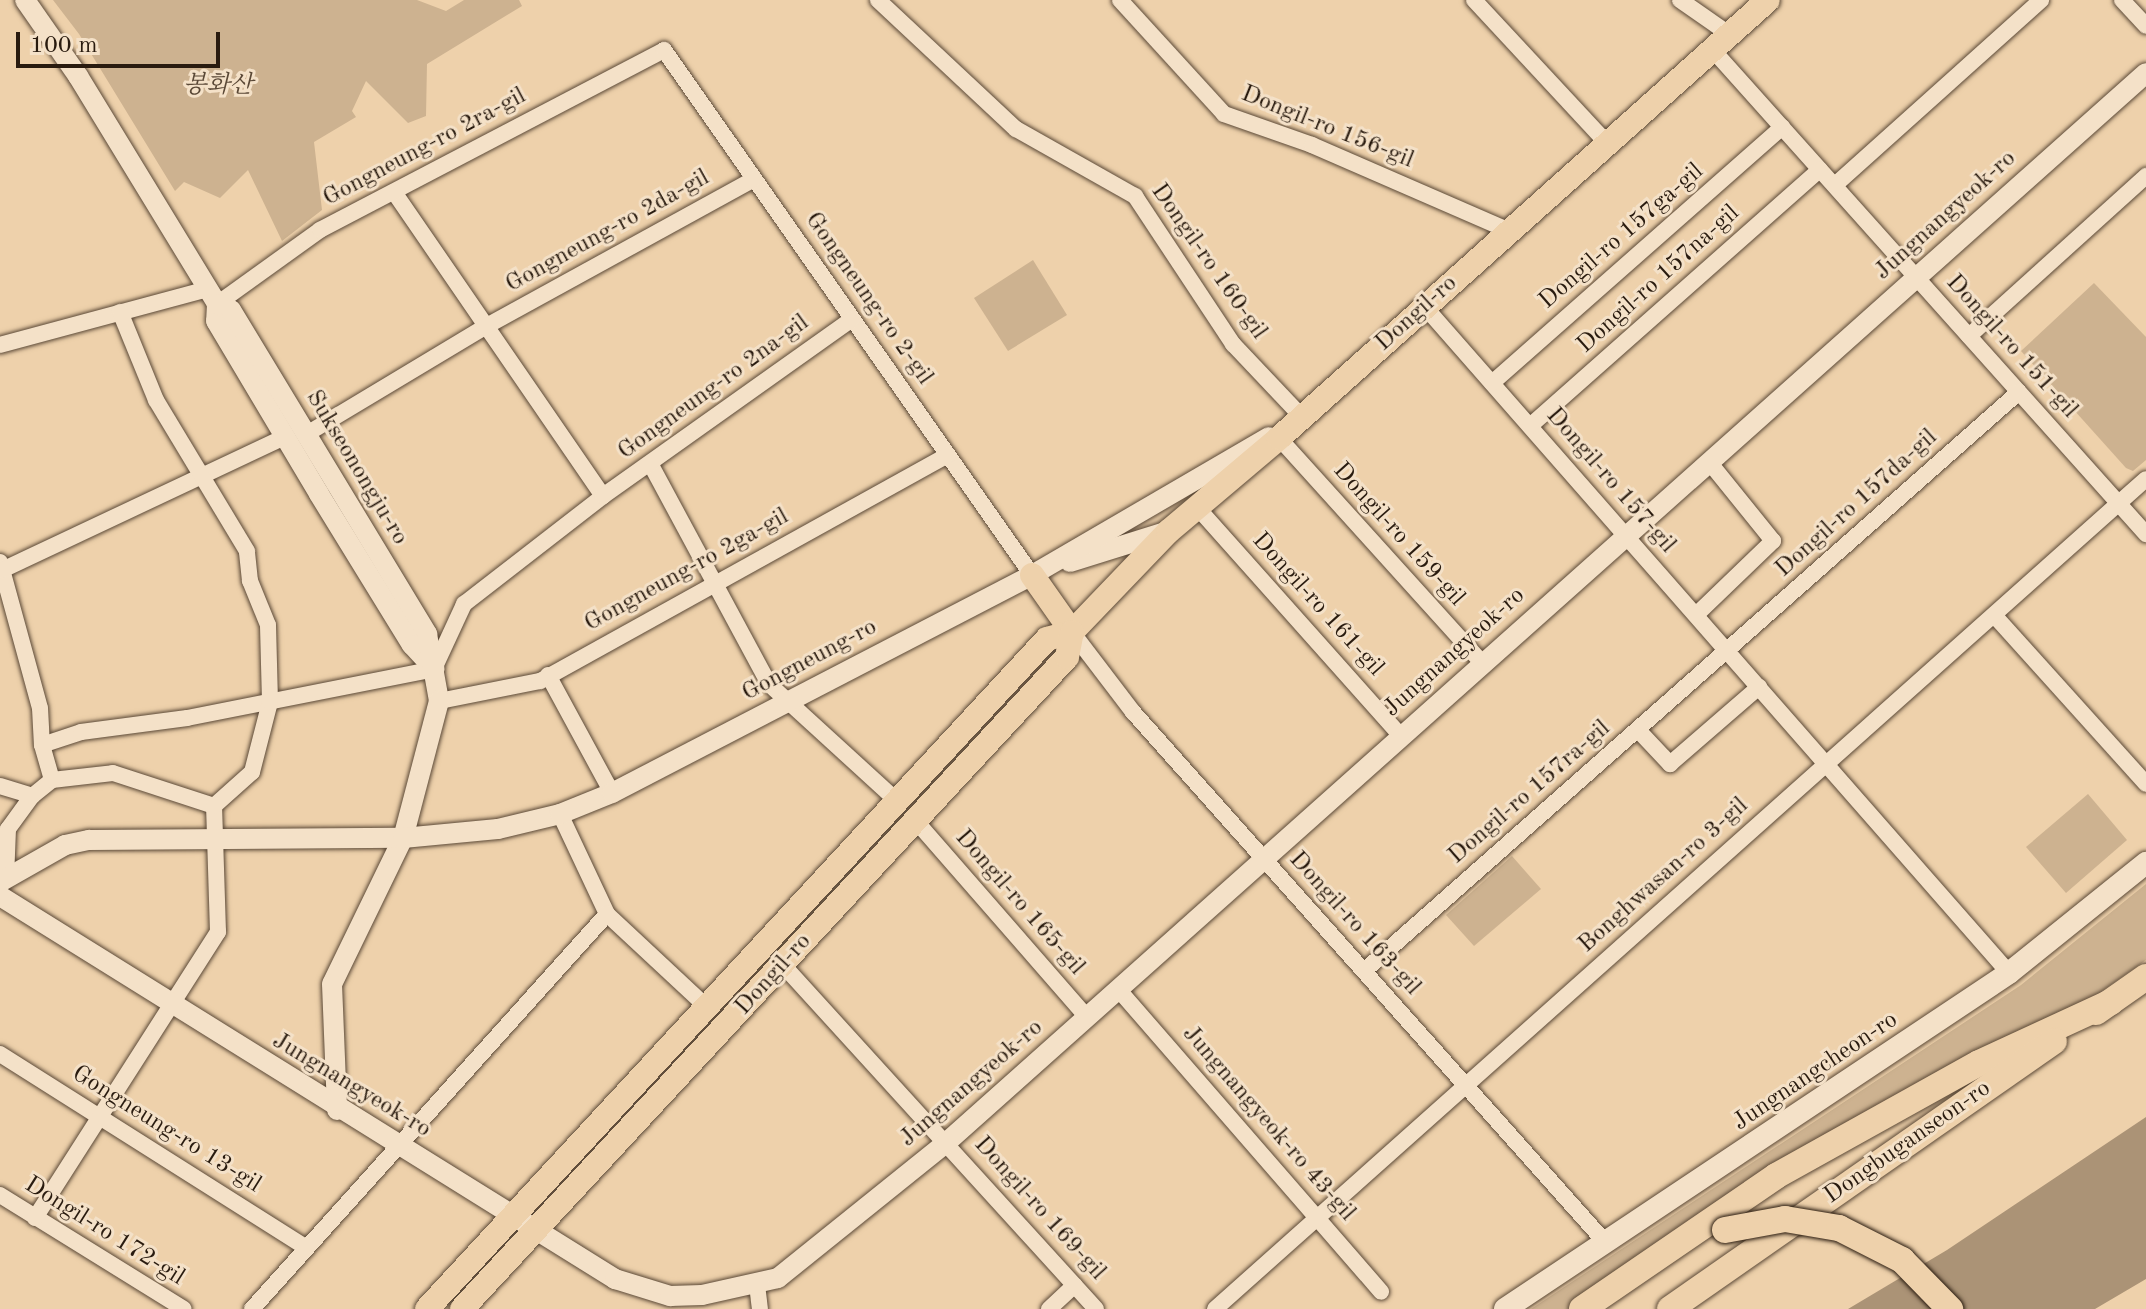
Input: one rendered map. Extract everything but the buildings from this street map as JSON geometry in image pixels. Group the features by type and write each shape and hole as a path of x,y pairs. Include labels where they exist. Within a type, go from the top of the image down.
{"highway":[{"name":"Dongbuganseon-ro","path":"1670,1309 2146,977"},
{"path":"1582,1309 1776,1176 1979,1063 2111,1002"},
{"path":"1650,1264 1725,1230 1785,1219 1839,1228 1902,1260 1950,1309"}],"main road":[{"name":"Dongil-ro","path":"582,1163 709,1046 897,801 1047,639 1072,632 1196,506 1279,438 1768,0"},
{"path":"1032,575 1072,632"},
{"name":"Dongil-ro","path":"427,1309 526,1223 582,1163 709,1009 768,970 915,820 1067,657 1072,632"},
{"path":"1015,674 1034,667 1040,673 1034,692"},
{"name":"Jungnangcheon-ro","path":"1505,1309 2009,973 2146,863"},
{"path":"691,1029 709,1019 715,1021 718,1027 709,1046"},
{"name":"Dongil-ro","path":"462,1309 526,1223"}],"street":[{"name":"Sukseonongju-ro","path":"25,0 78,76 212,296 216,321 295,436 412,645 434,669"},
{"name":"Dongil-ro 160-gil","path":"878,0 1016,129 1135,196 1233,344 1302,417"},
{"name":"Dongil-ro 156-gil","path":"1120,0 1224,114 1312,145 1510,231"},
{"path":"1474,0 1607,143"},
{"name":"Dongil-ro 151-gil","path":"1680,0 1721,41 1782,127 2146,534"},
{"path":"1835,185 2041,0"},
{"path":"2122,0 2146,26"},
{"name":"Gongneung-ro 2ra-gil","path":"212,296 320,230 664,50"},
{"name":"Gongneung-ro 2-gil","path":"664,50 1032,575"},
{"name":"Jungnangyeok-ro","path":"2,886 170,1005 337,1110 644,1292 702,1295 757,1285 797,1267 947,1142 2146,73"},
{"name":"Dongil-ro 157ga-gil","path":"1492,383 1782,127"},
{"name":"Dongil-ro 157na-gil","path":"1530,426 1820,169"},
{"path":"1969,336 2146,176"},
{"name":"Gongneung-ro 2da-gil","path":"1,566 295,436 754,179"},
{"path":"394,192 603,496"},
{"path":"0,345 120,312 212,296"},
{"name":"Dongil-ro 157-gil","path":"1425,307 2009,973"},
{"path":"120,312 156,400 247,551 250,581 268,625 270,702 252,772 214,806"},
{"name":"Gongneung-ro 2na-gil","path":"434,669 464,604 603,496 651,465 852,319"},
{"name":"Dongil-ro 157da-gil","path":"1727,650 2019,392"},
{"name":"Gongneung-ro","path":"2,886 65,845 89,840 403,838 498,829 560,814 612,793 1032,575 1302,417"},
{"name":"Dongil-ro 159-gil","path":"1279,438 1482,663"},
{"name":"Gongneung-ro 2ga-gil","path":"439,701 548,675 948,455"},
{"path":"1696,615 1773,541 1710,463"},
{"path":"651,465 769,684 897,801"},
{"name":"Bonghwasan-ro 3-gil","path":"1215,1309 2146,479"},
{"name":"Dongil-ro 161-gil","path":"1196,506 1401,736"},
{"name":"Gongneung-ro","path":"1032,575 1169,531"},
{"path":"1,566 40,708 42,745 52,780"},
{"path":"1994,615 2146,784"},
{"name":"Dongil-ro 163-gil","path":"1072,632 1133,712 1606,1243"},
{"name":"Dongil-ro 157ra-gil","path":"1364,971 1727,650"},
{"path":"42,745 81,732 270,702 434,669 439,701 403,838 332,984 337,1110"},
{"path":"548,675 612,793"},
{"path":"1638,730 1670,764 1759,687"},
{"path":"2,886 8,829 32,796 52,780 113,773 214,806"},
{"path":"0,786 32,796"},
{"path":"35,1218 98,1115 218,932 214,806"},
{"path":"560,814 607,914 709,1009"},
{"name":"Dongil-ro 165-gil","path":"915,820 1087,1017"},
{"path":"252,1309 607,914"},
{"name":"Dongil-ro 169-gil","path":"768,970 947,1142 1096,1309"},
{"name":"Jungnangyeok-ro 43-gil","path":"1118,989 1381,1292"},
{"name":"Gongneung-ro 13-gil","path":"0,1054 305,1247"},
{"name":"Dongil-ro 172-gil","path":"0,1195 184,1309"},
{"path":"757,1285 760,1309"},
{"path":"1049,1309 1075,1285"}],"green space":[{"name":"봉화산","path":"53,0 417,0 446,11 464,0 519,0 522,6 427,64 426,116 408,123 366,81 352,111 356,117 314,142 322,210 282,241 248,170 220,198 184,182 175,191 79,34"},
{"path":"1033,260 1067,315 1008,351 974,298"},
{"path":"2094,283 2146,337 2146,460 2133,471 2126,468 2021,351"},
{"path":"2088,794 2127,840 2066,893 2026,847"},
{"path":"1512,856 1541,889 1474,946 1446,915"},
{"path":"2146,884 2146,960 2066,1016 1753,1183 1567,1309 1531,1309 2021,985"}],"shaded area":[{"path":"2146,1117 2146,1279 2095,1309 1848,1309 1947,1250"}]}
